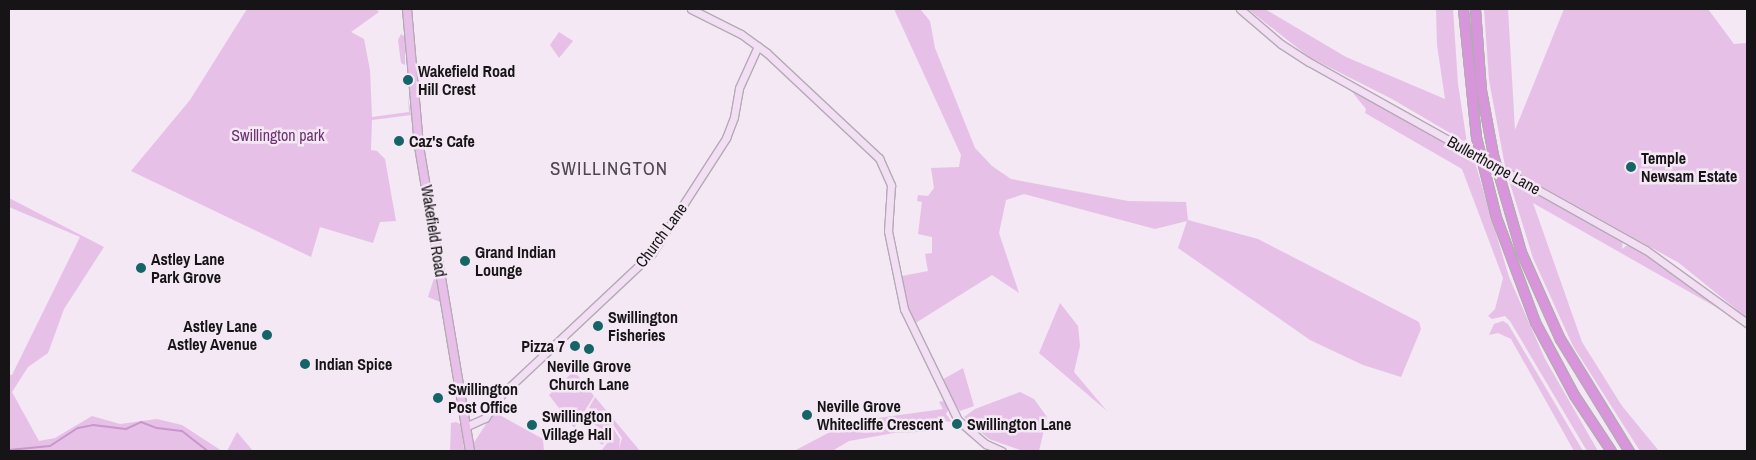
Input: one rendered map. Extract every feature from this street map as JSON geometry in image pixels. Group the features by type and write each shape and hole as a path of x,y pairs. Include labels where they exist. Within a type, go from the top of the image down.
{"highway":[{"path":"1463,9 1476,137 1496,217 1535,322 1574,395 1611,451"},
{"path":"1476,9 1481,90 1493,156 1521,252 1564,347 1629,451"}],"main road":[{"name":"Wakefield Road","path":"407,9 416,126 436,235 456,377 467,426 470,451"}],"street":[{"path":"691,9 758,46 864,142 885,167 891,193 888,231 901,300 922,343 930,367 958,420 986,444 1002,451"},
{"name":"Bullerthorpe Lane","path":"1240,9 1281,44 1309,62 1646,250 1747,323"},
{"name":"Church Lane","path":"467,426 485,418 501,395 652,253 726,138 734,117 739,88 758,46"}],"green space":[{"name":"Swillington park","path":"247,9 376,9 379,12 351,32 364,39 370,70 372,117 409,112 408,96 411,115 372,120 371,150 377,151 385,159 396,221 380,222 373,243 320,227 311,257 131,171 190,100"},
{"path":"894,9 920,9 930,21 935,48 975,148 992,166 1011,179 1128,201 1186,202 1188,220 1258,239 1419,322 1421,329 1401,377 1363,365 1310,340 1178,248 1187,221 1155,229 1024,194 1006,200 999,233 1019,293 992,275 914,324 905,305 902,276 928,271 925,254 932,253 932,237 918,234 922,202 917,201 918,195 928,196 934,188 931,168 959,167 961,155"},
{"path":"1248,9 1265,9 1346,57 1445,99 1437,45 1436,9 1453,9 1458,84 1467,143 1392,99 1309,57"},
{"name":"Temple Newsam Estate","path":"1484,9 1508,9 1515,130 1564,9 1708,9 1734,44 1747,43 1747,318 1679,263 1505,166 1489,80"},
{"path":"559,32 573,41 559,58 550,45"},
{"path":"401,34 405,37 405,65 401,63 398,40"},
{"path":"1349,88 1474,159 1509,277 1545,359 1598,451 1587,451 1510,321 1505,316 1492,319 1488,316 1495,309 1503,278 1462,169 1365,113 1366,109"},
{"path":"1508,177 1623,239 1622,249 1630,243 1729,311 1730,315 1533,203 1582,342 1622,406 1659,451 1640,451 1573,346 1533,258"},
{"path":"9,198 104,247 64,309 48,353 28,367 12,392 39,441 55,438 92,416 120,424 157,419 182,425 222,451 9,451 9,374 12,375 80,237 9,207"},
{"path":"436,272 440,302 428,297"},
{"path":"1060,303 1078,326 1080,346 1074,372 1107,411 1039,353"},
{"path":"1503,321 1508,324 1583,451 1574,451 1511,339 1498,333 1489,335 1494,324"},
{"path":"963,368 974,406 960,411 940,381"},
{"path":"574,371 594,396 574,428 549,395"},
{"path":"1020,392 1034,399 1047,417 1039,451 1023,451 989,439 964,417 975,409"},
{"path":"595,397 640,451 601,451 609,441 606,439 603,445 598,442 604,437 604,431 585,418 589,411 607,419 620,439 619,449 622,438 606,414 589,408"},
{"path":"943,401 949,408 946,414 952,422 945,421 941,431 894,433 849,441 832,451 794,451 849,422 943,409 939,402"},
{"path":"494,412 543,439 544,451 475,451 473,444"},
{"path":"456,422 462,425 464,451 450,451 451,423"},
{"path":"237,432 253,451 227,451"}],"waterway":[{"path":"9,450 50,446 78,428 93,425 126,429 141,422 157,428 182,431 208,451"}],"place":[{"name":"Wakefield Road Hill Crest","path":"408,80"},
{"name":"Caz's Cafe","path":"399,141"},
{"name":"Temple Newsam Estate","path":"1631,167"},
{"name":"Grand Indian Lounge","path":"465,261"},
{"name":"Astley Lane Park Grove","path":"141,268"},
{"name":"Swillington Fisheries","path":"598,326"},
{"name":"Astley Lane Astley Avenue","path":"267,335"},
{"name":"Pizza 7","path":"575,346"},
{"name":"Neville Grove Church Lane","path":"589,349"},
{"name":"Indian Spice","path":"305,364"},
{"name":"Swillington Post Office","path":"438,398"},
{"name":"Neville Grove Whitecliffe Crescent","path":"807,415"},
{"name":"Swillington Lane","path":"957,424"},
{"name":"Swillington Village Hall","path":"532,425"}],"district":[{"name":"SWILLINGTON","path":"609,169"}]}
